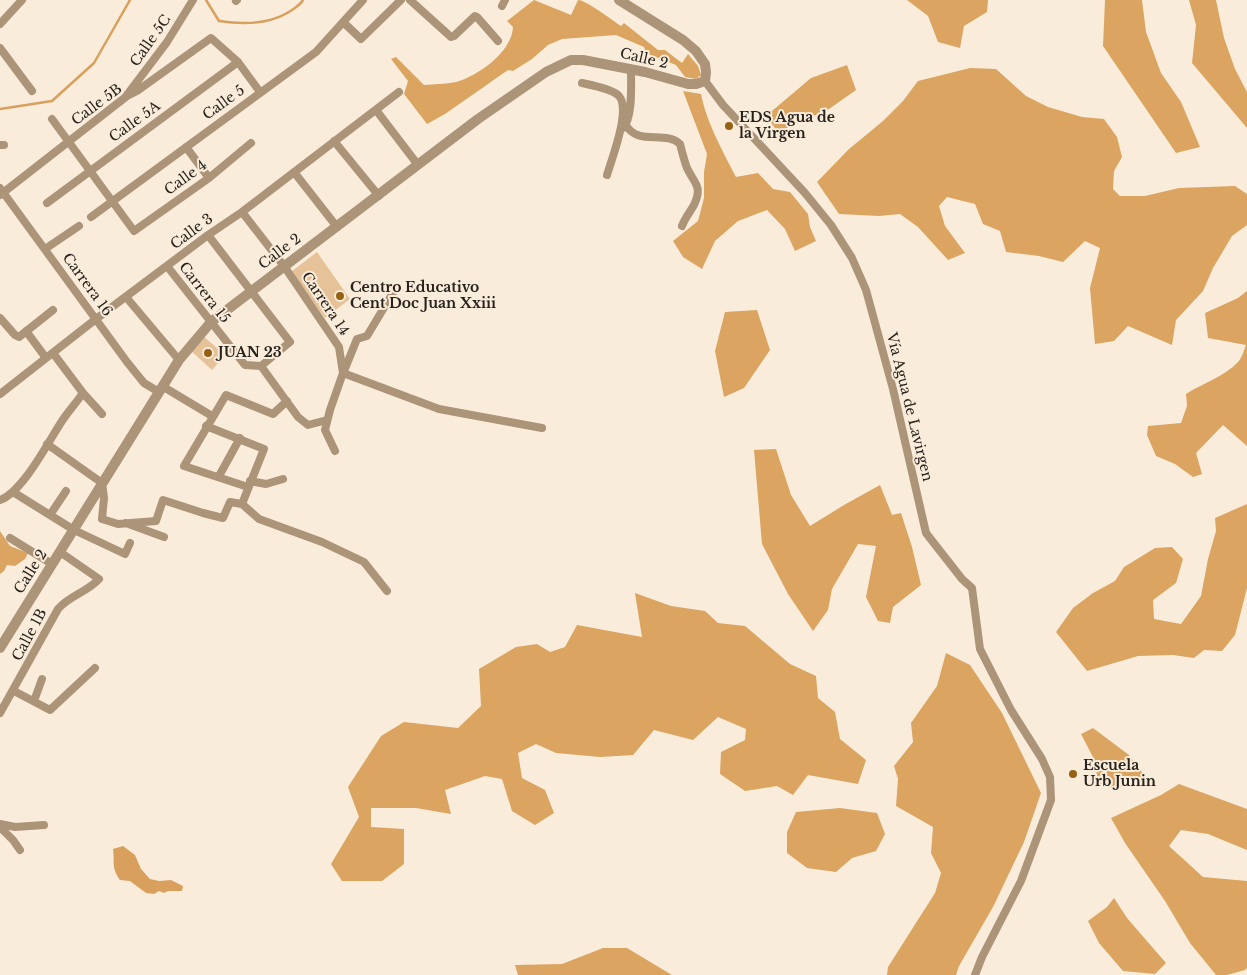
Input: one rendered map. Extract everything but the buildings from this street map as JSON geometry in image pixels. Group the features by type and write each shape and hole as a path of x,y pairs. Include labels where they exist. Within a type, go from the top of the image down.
{"street":[{"path":"0,24 22,0"},
{"name":"Calle 5C","path":"127,96 167,42 193,0"},
{"name":"Calle 5","path":"91,217 316,52 363,0"},
{"path":"343,22 361,38 401,0"},
{"path":"410,0 451,37 474,16 498,41"},
{"path":"619,0 683,40 696,51 705,64 704,81"},
{"name":"Calle 5B","path":"1,192 127,96 136,92 211,38 238,62"},
{"path":"0,48 32,91"},
{"name":"Calle 2","path":"0,648 179,360 211,322 511,95 546,72 571,60 583,60 688,84 704,81"},
{"path":"238,62 260,92"},
{"name":"Calle 5A","path":"47,203 238,62"},
{"path":"619,132 626,125 631,70"},
{"name":"Vía Agua de Lavirgen","path":"704,81 723,105 806,193 831,225 852,258 866,290 893,389 926,533 962,579 972,588 980,649 1011,710 1042,759 1050,777 1051,800 1021,881 982,956 975,975"},
{"path":"582,83 616,93 620,97 623,108 619,132 607,175"},
{"name":"Calle 3","path":"0,394 96,319 208,235 242,212 399,92"},
{"path":"376,110 418,165"},
{"path":"52,118 113,201"},
{"path":"626,125 632,133 672,140 680,144 688,169 696,182 698,192 694,206 686,216 682,226"},
{"path":"334,141 379,196"},
{"name":"Calle 4","path":"113,201 134,231 209,178 251,142"},
{"path":"186,147 209,178"},
{"path":"294,172 337,227"},
{"name":"Carrera 16","path":"1,192 144,383 161,389 212,416"},
{"name":"Carrera 14","path":"242,212 284,266 339,347 343,372 325,430 335,451"},
{"path":"45,249 79,226"},
{"path":"208,235 290,342 261,366 298,417 308,425 327,420"},
{"name":"Carrera 15","path":"167,266 244,365 261,366"},
{"path":"394,291 367,336 358,339 343,372 439,409 542,428"},
{"path":"126,297 179,360"},
{"path":"0,318 17,337 21,336 53,310"},
{"path":"26,331 102,414"},
{"path":"0,500 14,492 23,481 83,393"},
{"path":"283,479 266,484 249,484 184,466 226,395 273,414 287,401"},
{"path":"206,426 264,449 242,504"},
{"path":"219,476 240,438"},
{"path":"47,444 102,483 104,498 102,519 118,524 124,522 156,521 163,500 223,518 230,502 242,504 259,518 322,542 364,562 387,591"},
{"path":"50,514 66,491"},
{"path":"14,492 74,530 125,554 130,544"},
{"path":"124,522 164,537"},
{"path":"10,538 52,564"},
{"name":"Calle 1B","path":"14,691 58,609 66,600 92,586 99,580 60,552"},
{"path":"0,713 14,691 50,710 95,668"},
{"path":"34,702 42,679"},
{"path":"0,826 44,825"},
{"path":"0,826 14,840 20,850"}],"shaded area":[{"path":"534,0 571,15 578,0 582,1 621,26 624,23 658,50 665,50 682,63 688,54 698,66 701,75 696,79 685,77 676,65 646,53 644,47 616,35 562,39 548,45 532,59 513,71 508,70 445,114 427,124 404,94 408,81 391,59 396,57 424,85 452,83 465,79 483,69 500,54 507,45 513,27 507,21"},
{"path":"907,0 988,0 987,12 964,26 960,48 938,42 928,16"},
{"path":"1105,0 1142,0 1146,32 1161,73 1181,102 1200,147 1176,153 1103,46"},
{"path":"1189,0 1216,0 1224,38 1235,69 1247,92 1247,128 1192,63 1196,25"},
{"path":"847,65 856,90 829,109 778,132 766,116 811,78"},
{"path":"970,68 996,69 1026,96 1048,107 1082,117 1104,119 1117,137 1122,157 1114,171 1113,189 1120,196 1145,196 1179,188 1235,186 1247,194 1247,225 1232,236 1213,268 1203,291 1176,320 1172,345 1128,326 1114,341 1095,344 1090,288 1100,248 1085,241 1063,262 1039,256 1006,252 1000,231 983,224 975,204 947,197 939,206 945,226 965,253 948,260 918,227 900,214 879,216 839,214 817,182 849,149 883,121 903,101 918,81"},
{"path":"683,91 701,94 711,126 736,177 758,173 773,189 790,192 808,214 810,227 816,241 795,251 785,229 767,210 738,221 715,241 702,269 683,257 673,241 698,221 704,198 704,172 707,154"},
{"path":"317,252 350,299 325,318 291,272"},
{"path":"1247,291 1247,446 1223,425 1196,453 1202,474 1193,477 1175,464 1156,456 1147,435 1148,426 1181,423 1187,406 1186,394 1226,372 1242,356 1246,345 1208,338 1205,313 1238,298"},
{"path":"757,310 770,350 744,388 724,397 715,351 725,312"},
{"name":"JUAN 23","path":"203,336 225,355 212,370 191,351"},
{"path":"776,449 791,495 810,526 880,485 892,515 901,513 921,585 893,607 890,623 878,621 866,597 876,546 858,544 832,589 828,610 813,631 788,594 762,544 754,450"},
{"path":"1247,504 1247,588 1235,635 1222,651 1204,650 1194,658 1173,655 1138,656 1087,671 1056,632 1073,608 1093,593 1115,581 1124,567 1155,548 1172,547 1183,559 1176,583 1153,600 1154,619 1181,624 1201,596 1216,531 1215,518"},
{"path":"0,531 10,546 28,553 25,559 15,566 7,565 0,574"},
{"path":"635,593 671,606 705,611 718,623 745,626 790,664 816,676 818,698 835,712 840,739 866,760 858,784 808,775 793,795 777,786 745,791 720,774 721,752 745,740 746,729 718,717 693,740 654,730 633,755 600,757 556,753 536,744 518,753 522,778 545,790 554,813 535,825 512,811 502,779 485,776 445,790 451,814 416,808 371,808 371,827 404,829 404,864 382,881 342,881 331,864 359,817 348,787 381,736 404,722 458,728 481,706 479,669 516,647 537,644 550,652 565,647 577,625 642,637"},
{"path":"946,653 970,665 1002,713 1041,793 1024,842 993,907 959,966 956,975 887,975 888,967 935,893 941,873 931,853 933,827 896,806 898,779 894,766 913,742 911,723 937,686"},
{"path":"1093,728 1129,755 1144,775 1132,786 1113,788 1098,784 1095,761 1081,734"},
{"path":"1179,784 1247,809 1247,850 1208,834 1181,830 1169,846 1203,877 1247,881 1247,968 1245,970 1227,975 1216,975 1190,943 1165,901 1125,843 1111,818 1161,795"},
{"path":"840,808 877,813 885,834 876,851 852,858 836,872 807,868 787,853 787,832 796,812"},
{"path":"123,846 135,855 141,869 150,879 159,881 171,880 183,886 182,891 146,893 130,881 120,880 114,868 113,849"},
{"path":"1114,898 1127,918 1166,963 1155,974 1123,971 1099,943 1088,921 1107,907"},
{"path":"603,948 627,948 672,975 518,975 515,965 562,964"}],"waterway":[{"path":"0,109 52,101 94,63 130,0"},
{"path":"206,0 219,21 238,23 257,23 275,19 292,10 303,0"}],"place":[{"name":"EDS Agua de la Virgen","path":"729,126"},
{"name":"Centro Educativo Cent Doc Juan Xxiii","path":"340,296"},
{"name":"JUAN 23","path":"208,353"},
{"name":"Escuela Urb Junin","path":"1073,774"}]}
